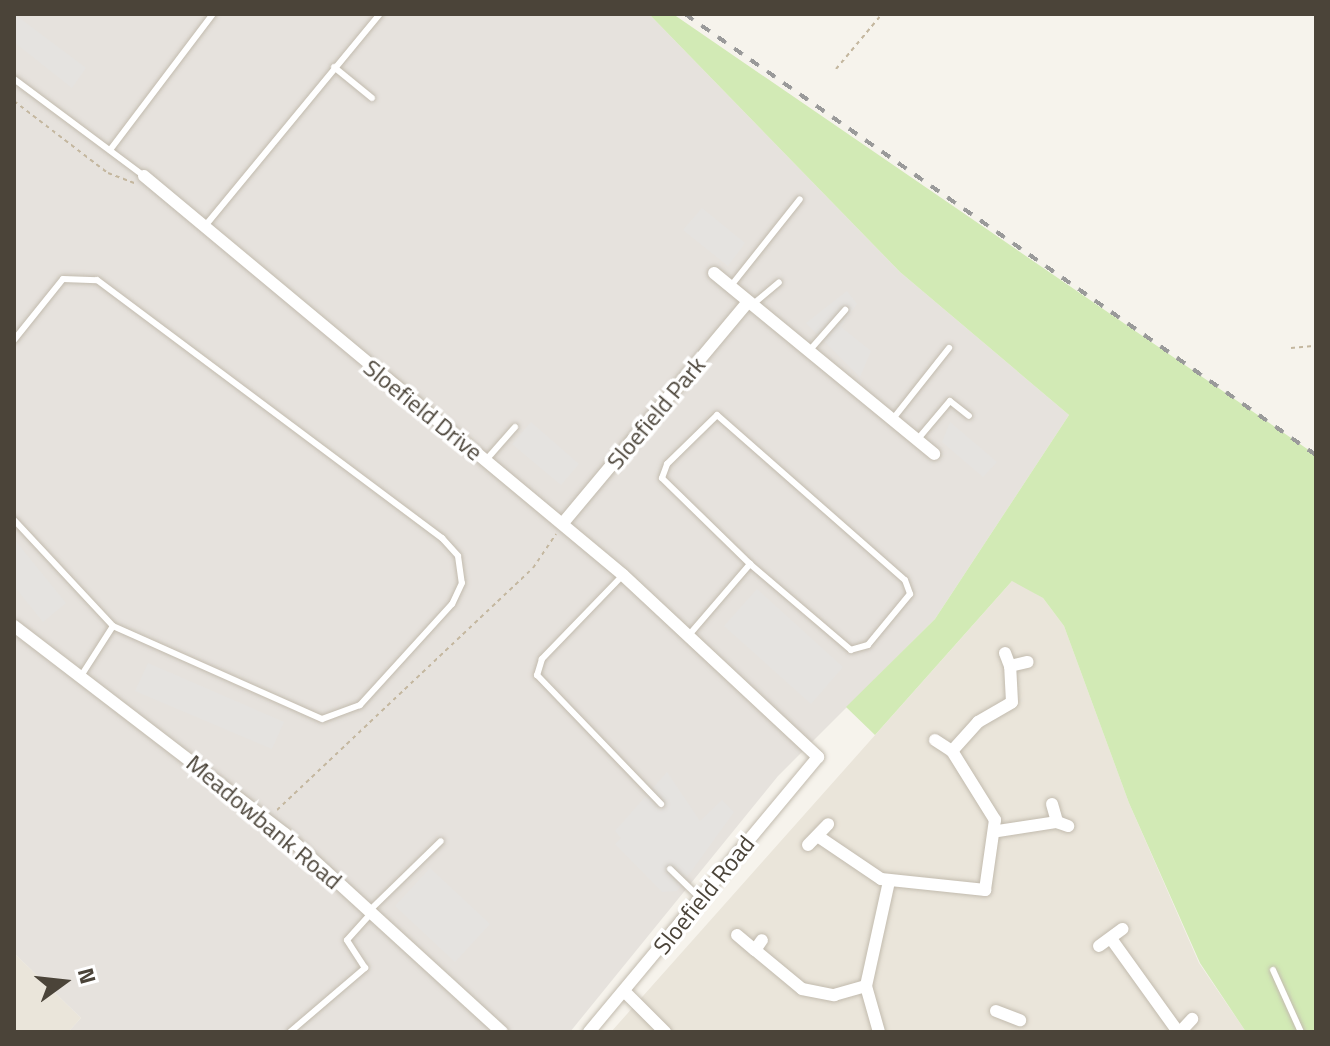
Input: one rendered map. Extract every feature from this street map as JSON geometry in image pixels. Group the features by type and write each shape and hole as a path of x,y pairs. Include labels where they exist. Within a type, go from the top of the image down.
{"street":[{"name":"Sloefield Drive","path":"144,176 203,229 563,523 689,635 818,757"},
{"path":"714,273 934,454"},
{"name":"Sloefield Park","path":"563,523 750,303"},
{"name":"Meadowbank Road","path":"14,626 267,820 498,1030"},
{"path":"952,751 978,722 1012,702 1010,666 1005,653"},
{"path":"1010,666 1028,662"},
{"path":"819,837 889,881 985,890 998,831 952,751 935,740"},
{"name":"Sloefield Road","path":"589,1032 818,757"},
{"path":"998,831 1062,824 1052,804"},
{"path":"808,845 819,837 828,824"},
{"path":"879,1032 866,986 889,881"},
{"path":"1099,946 1112,940 1122,929"},
{"path":"737,935 758,945 802,989 834,995 866,986"},
{"path":"1112,940 1179,1032 1192,1019"},
{"path":"625,992 665,1032"},
{"path":"996,1011 1004,1026 1020,1020"}],"lane":[{"path":"110,150 213,14"},
{"path":"203,229 380,14"},
{"path":"334,67 372,98"},
{"name":"Sloefield Drive","path":"14,79 144,176"},
{"path":"730,287 800,199"},
{"path":"14,340 63,279 97,280 442,538 462,569 452,604 360,705 333,719 305,715 113,626 14,520"},
{"path":"750,303 779,282"},
{"path":"809,351 845,310"},
{"path":"892,420 949,348"},
{"path":"917,440 950,401 969,416"},
{"path":"717,415 905,580 910,594 868,645 851,650 750,564 662,478 667,464 717,415"},
{"path":"486,460 515,427"},
{"path":"689,635 750,564"},
{"path":"623,575 542,659 537,675 661,804"},
{"path":"81,676 113,626"},
{"path":"290,1032 365,968 347,940 370,912 441,841"},
{"path":"670,869 701,899"},
{"path":"1273,970 1301,1032"}],"path":[{"path":"836,69 882,14"},
{"path":"14,101 113,177 134,183 144,176"},
{"path":"1291,348 1316,346"},
{"path":"267,820 533,568 563,523"}],"shaded area":[{"path":"14,14 649,14 900,272 1069,415 935,619 778,776 570,1032 68,1032 81,1018 14,953"},
{"path":"14,14 86,68 72,88 14,42"},
{"path":"702,208 745,243 728,266 683,230"},
{"path":"847,291 857,304 841,327 871,351 860,377 806,323"},
{"path":"531,422 579,464 561,485 512,444"},
{"path":"950,422 997,462 983,477 942,442"},
{"path":"14,539 66,603 43,622 14,586"},
{"path":"1013,580 1043,598 1064,626 1129,803 1199,963 1246,1032 611,1032"},
{"path":"757,589 843,667 811,704 724,626"},
{"path":"148,663 284,722 272,749 135,691"},
{"path":"667,772 700,821 722,800 734,812 677,891 662,892 615,844 621,838 615,831"},
{"path":"430,868 490,924 455,962 395,906"},
{"path":"14,953 81,1018 68,1032 14,1032"}],"green space":[{"path":"649,14 673,14 1316,455 1316,1032 1246,1032 1200,963 1129,803 1064,626 1043,598 1012,581 875,735 846,707 935,619 1069,415 900,272"}],"railway":[{"path":"685,14 1316,455"}]}
